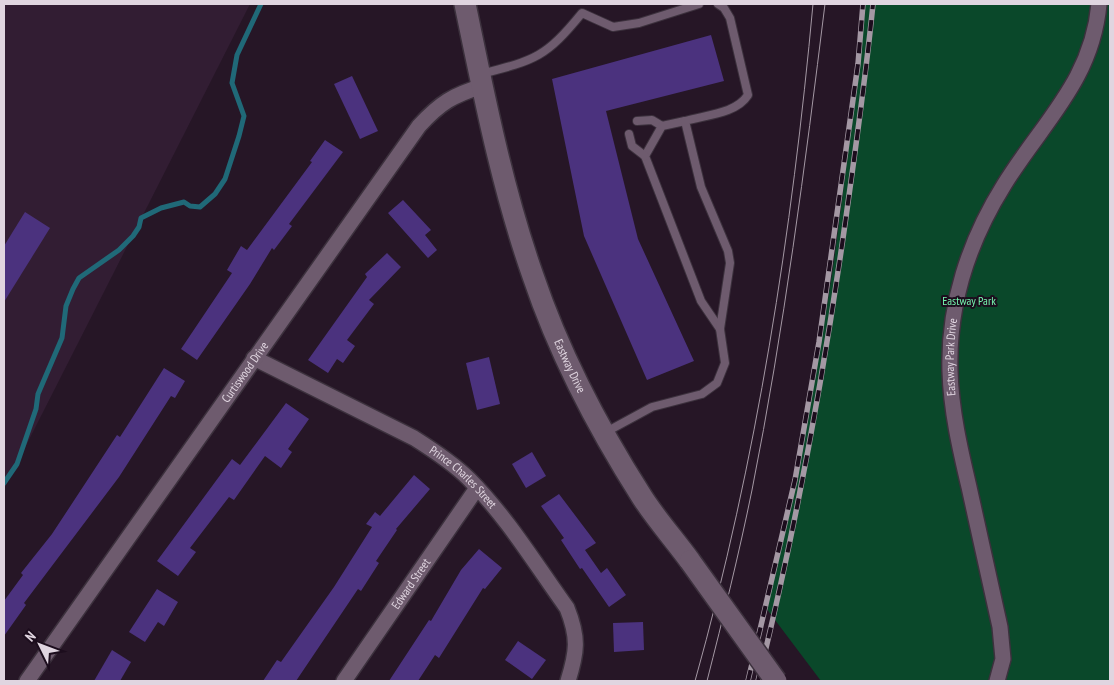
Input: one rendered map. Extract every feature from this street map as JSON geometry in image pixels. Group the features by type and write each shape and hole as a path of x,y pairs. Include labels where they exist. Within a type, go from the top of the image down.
{"main road":[{"name":"Eastway Drive","path":"465,4 512,209 534,279 555,334 604,433 643,498 690,560 776,681"}],"street":[{"name":"Eastway Park Drive","path":"998,681 1003,659 1000,627 954,417 950,371 953,320 966,265 975,238 1008,179 1077,81 1092,40 1099,4"},
{"name":"Curtiswood Drive","path":"27,681 419,126 445,101 481,80"},
{"name":"Prince Charles Street","path":"254,358 414,438 437,452 477,488 567,608 574,626 576,642 576,656 568,681"},
{"name":"Edward Street","path":"344,681 477,488"}],"lane":[{"path":"481,80 541,55 558,42 582,13 586,4"},
{"path":"582,13 613,27 639,23 699,4"},
{"path":"637,122 652,120 662,126 735,108 743,104 748,95 730,18 724,8 718,4"},
{"path":"604,433 652,407 702,394 717,383 725,363 720,328 730,263 728,251 701,187 685,120"},
{"path":"645,156 662,126"},
{"path":"629,134 632,146 645,156 702,301 720,328"}],"shaded area":[{"path":"4,4 250,4 4,489"}],"green space":[{"name":"Eastway Park","path":"863,4 1110,4 1110,681 821,681 766,608 802,441 832,274 853,105"}],"building":[{"path":"711,35 724,81 606,111 638,239 694,361 647,380 584,236 552,79"},
{"path":"352,76 378,131 360,139 334,84"},
{"path":"325,140 343,152 289,224 292,226 274,250 272,248 250,284 197,360 181,349 232,273 227,270 241,246 247,250 312,162 310,161"},
{"path":"403,200 431,230 425,235 437,250 428,258 388,213"},
{"path":"25,212 50,228 4,302 4,246"},
{"path":"387,253 401,267 369,300 374,304 347,340 355,346 343,363 337,359 328,373 308,360 367,277 365,274"},
{"path":"489,357 500,404 477,410 466,363"},
{"path":"164,368 185,381 175,398 171,396 119,477 24,603 26,605 4,636 4,601 23,575 21,573 52,534 117,435 120,437"},
{"path":"286,403 309,419 288,449 292,452 281,468 265,456 234,500 229,497 190,548 196,552 178,576 157,561 232,459 240,465"},
{"path":"532,452 546,476 526,488 512,464"},
{"path":"414,475 430,489 396,529 376,561 379,563 361,591 358,589 296,681 263,681 277,660 281,662 334,587 372,527 366,524 375,512 380,516"},
{"path":"559,494 596,543 585,550 601,573 607,568 626,595 609,607 582,568 580,569 561,540 564,538 541,506"},
{"path":"479,549 502,568 485,589 483,588 439,658 435,655 418,681 389,681 429,620 431,621 461,570"},
{"path":"157,589 178,602 164,626 158,622 145,642 129,632"},
{"path":"643,622 644,650 614,652 613,623"},
{"path":"518,641 546,660 532,679 505,660"},
{"path":"112,650 131,662 120,681 94,681"}],"waterway":[{"path":"4,483 17,464 36,409 38,394 62,338 66,306 79,278 119,250 133,236 139,227 141,218 161,208 184,202 190,206 200,207 215,194 225,179 244,116 232,83 237,55 261,4"}],"tram line":[{"path":"695,681 737,514 769,345 794,175 813,4"},
{"path":"707,681 731,586 764,430 802,187 825,4"}],"railway":[{"path":"748,681 795,480 819,342 858,64 863,4"},
{"path":"758,681 785,566 819,392 850,190 873,4"}]}
